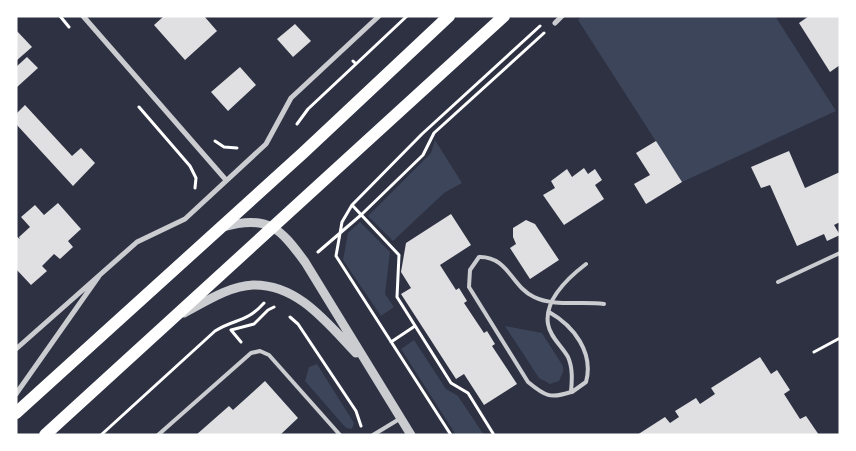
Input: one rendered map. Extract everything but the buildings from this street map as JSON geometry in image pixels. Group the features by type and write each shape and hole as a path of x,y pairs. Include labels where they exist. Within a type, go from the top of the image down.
{"main road":[{"path":"16,412 220,228 449,16"},
{"path":"45,435 504,16"}],"street":[{"path":"83,16 226,180"},
{"path":"16,349 105,267 136,242 185,219 266,144 291,98 379,16"},
{"path":"555,23 562,16"},
{"path":"220,228 239,223 274,227 287,238 305,262 411,435"},
{"path":"16,394 105,267"},
{"path":"171,319 221,294 251,285 278,288 299,298 321,317 366,364"}],"lane":[{"path":"778,282 840,254"},
{"path":"550,312 570,327 585,350 588,361 586,382 571,392 556,397 541,393 528,382 469,287 470,270 479,257 493,259 500,262 526,293 536,298 554,302 604,304"},
{"path":"571,392 570,363 552,334 548,323 559,287 586,264"},
{"path":"158,435 251,353 260,351 269,355 340,435"},
{"path":"373,435 400,418"}],"path":[{"path":"60,16 73,31"},
{"path":"293,130 308,109 407,16"},
{"path":"305,262 339,235 423,155 434,133 555,23 550,17 422,134 352,205 346,213 339,235 336,256 451,435"},
{"path":"343,49 356,64"},
{"path":"138,106 190,166 196,178 194,191"},
{"path":"212,138 224,146 243,147"},
{"path":"352,205 400,254 397,297 451,383 468,393 494,435"},
{"path":"101,435 215,331 229,322 247,319 278,288"},
{"path":"251,353 231,330 254,324 268,310 276,307 282,311"},
{"path":"288,314 298,324 356,411 364,430"},
{"path":"391,342 415,326"},
{"path":"814,352 840,338"}],"shaded area":[{"path":"582,16 775,16 836,111 682,182 578,20"},
{"path":"435,140 462,183 444,193 393,241 368,216 431,153"},
{"path":"360,222 390,252 385,294 394,307 381,316 343,260 348,233"},
{"path":"505,326 542,333 563,366 563,372 559,381 550,384 539,378"},
{"path":"414,340 446,389 458,396 484,435 456,435 401,349"},
{"path":"317,364 354,423 352,429 346,428 305,381 309,367"}]}
